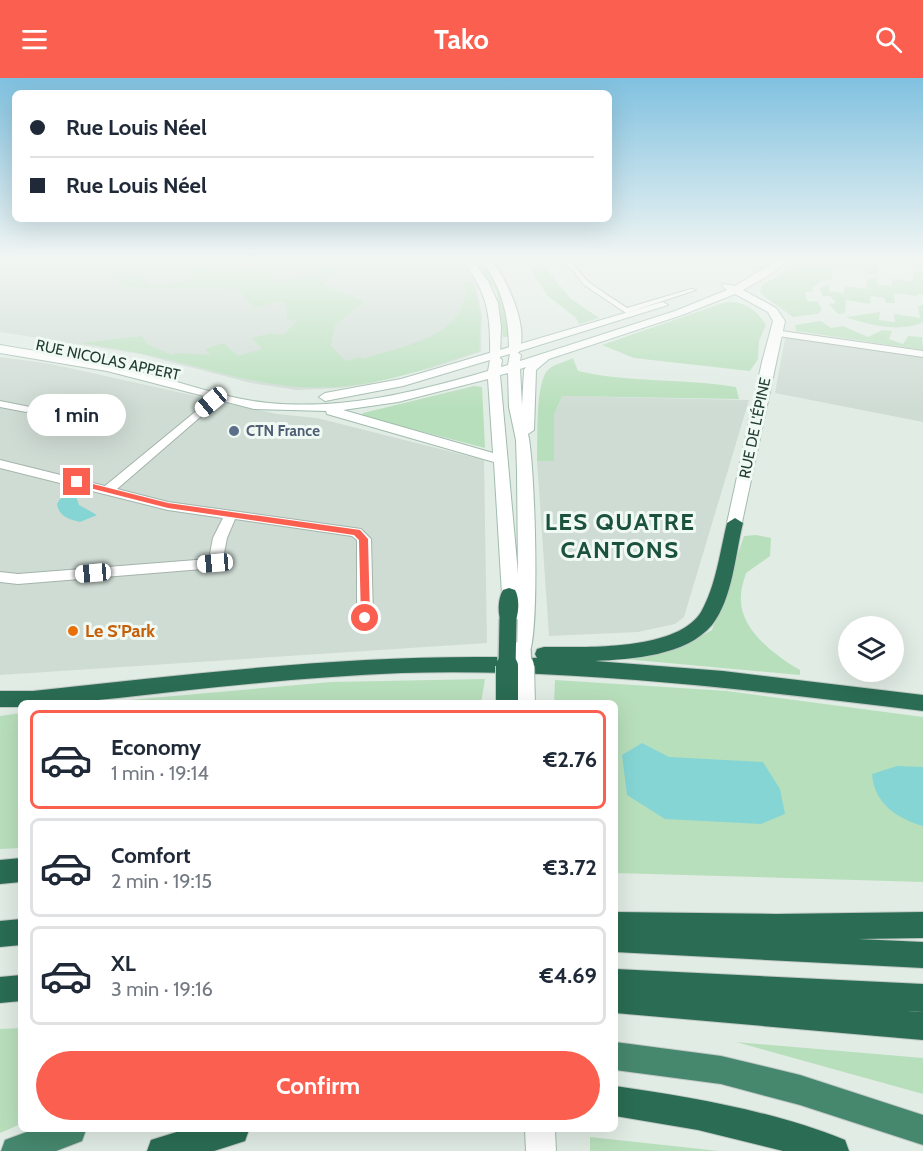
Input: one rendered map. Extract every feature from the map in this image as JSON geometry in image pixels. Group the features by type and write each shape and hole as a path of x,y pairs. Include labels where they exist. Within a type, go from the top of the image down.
{"highway":[{"path":"0,701 271,673 386,656 431,653 625,651 672,641 690,634 708,617 735,523"},
{"path":"507,700 515,618 509,594"},
{"path":"271,673 387,666 552,666 731,680 923,703"},
{"path":"0,872 18,870"},
{"path":"618,925 776,927 923,925"},
{"path":"0,933 18,932"},
{"path":"618,939 923,955"},
{"path":"618,982 923,998"},
{"path":"0,990 18,988"},
{"path":"618,999 923,1026"},
{"path":"618,1056 732,1073 800,1090 923,1130"},
{"path":"618,1102 717,1119 834,1151"},
{"path":"16,1151 66,1132"},
{"path":"162,1151 227,1132"}],"main road":[{"path":"494,308 495,364 509,594"},
{"path":"510,308 518,423 523,443"},
{"path":"514,359 555,348 663,308"},
{"path":"525,700 522,649 515,618 523,443 527,431 530,368 555,348 592,334 677,313 688,308"},
{"path":"756,308 764,314 774,333"},
{"name":"RUE DE L'ÉPINE","path":"735,523 774,333"},
{"name":"RUE NICOLAS APPERT","path":"0,339 102,356 237,390 287,398 334,396 495,364"},
{"name":"RUE NICOLAS APPERT","path":"0,349 104,367 241,403 312,409 385,402 495,364 508,357 514,359"},
{"name":"RUE NICOLAS APPERT","path":"241,403 306,405 364,399 408,390 495,364"},
{"path":"312,409 337,411 500,459"},
{"path":"540,1132 541,1151"}],"street":[{"path":"622,308 626,311 637,308"},
{"path":"774,333 923,354"},
{"path":"110,490 217,397"},
{"path":"0,404 26,409"},
{"path":"0,477 6,465 168,506 360,534 364,539 365,618"},
{"path":"0,577 18,579 215,563 224,524 230,516"}],"shaded area":[{"path":"0,308 480,308 482,316 481,352 432,368 367,384 297,390 251,383 140,354 0,332"},
{"path":"786,333 923,351 923,422 775,393"},
{"path":"0,357 51,364 277,414 317,418 484,460 487,643 0,675"},
{"path":"562,396 749,400 684,617 675,624 638,632 549,636 537,461 554,461 554,415"}],"green space":[{"path":"286,308 356,308 335,325 331,346 346,361 360,357 363,359 428,338 454,319 461,308 479,308 481,315 479,351 425,369 370,383 309,387 261,382 136,352 81,343 142,336 147,344 171,355 178,353 211,355 205,349 224,343 238,356 262,349 252,338 272,333 283,335 297,321 287,319"},
{"path":"499,308 505,308 509,337 503,337"},
{"path":"563,308 584,308 599,318 579,324 576,318"},
{"path":"708,308 750,308 766,325 759,341 758,359 750,371 634,358 602,345"},
{"path":"781,308 821,308 822,310 818,314 793,317"},
{"path":"833,308 845,308 845,313 838,314"},
{"path":"918,308 923,308 923,322 905,327 874,325 846,317 880,312 879,320 895,322 894,314 920,318"},
{"path":"821,321 831,328 843,326 868,337 882,330 892,331 889,339 903,344 908,336 922,337 923,350 796,331 795,325"},
{"path":"573,358 578,371 597,375 736,387 739,399 562,396 554,415 554,461 537,461 537,428 543,378 552,367"},
{"path":"474,386 482,387 485,448 362,416 363,413"},
{"path":"756,535 771,538 770,556 746,573 741,596 745,619 760,640 800,670 800,675 624,659 692,641 712,630 744,536"},
{"path":"485,679 482,700 129,700 331,682"},
{"path":"555,680 727,691 923,717 923,882 618,873 618,700 554,700"},
{"path":"18,713 18,848 0,849 0,716"},
{"path":"18,1028 18,1125 0,1133 0,1029"},
{"path":"736,1042 923,1058 923,1094"},
{"path":"590,1137 719,1151 590,1151"}],"water":[{"path":"69,493 75,493 79,505 97,515 80,522 62,515 57,504"},
{"path":"642,743 669,757 763,762 780,789 785,814 761,824 665,819 627,795 622,755"},
{"path":"897,766 923,767 923,826 896,814 888,808 877,793 872,774"}],"place":[{"name":"CTN France","path":"234,431"},
{"name":"Le S'Park","path":"73,631"}],"district":[{"name":"LES QUATRE CANTONS","path":"620,536"}],"route":[{"path":"77,482 168,506 357,532 364,539 365,618"}]}
